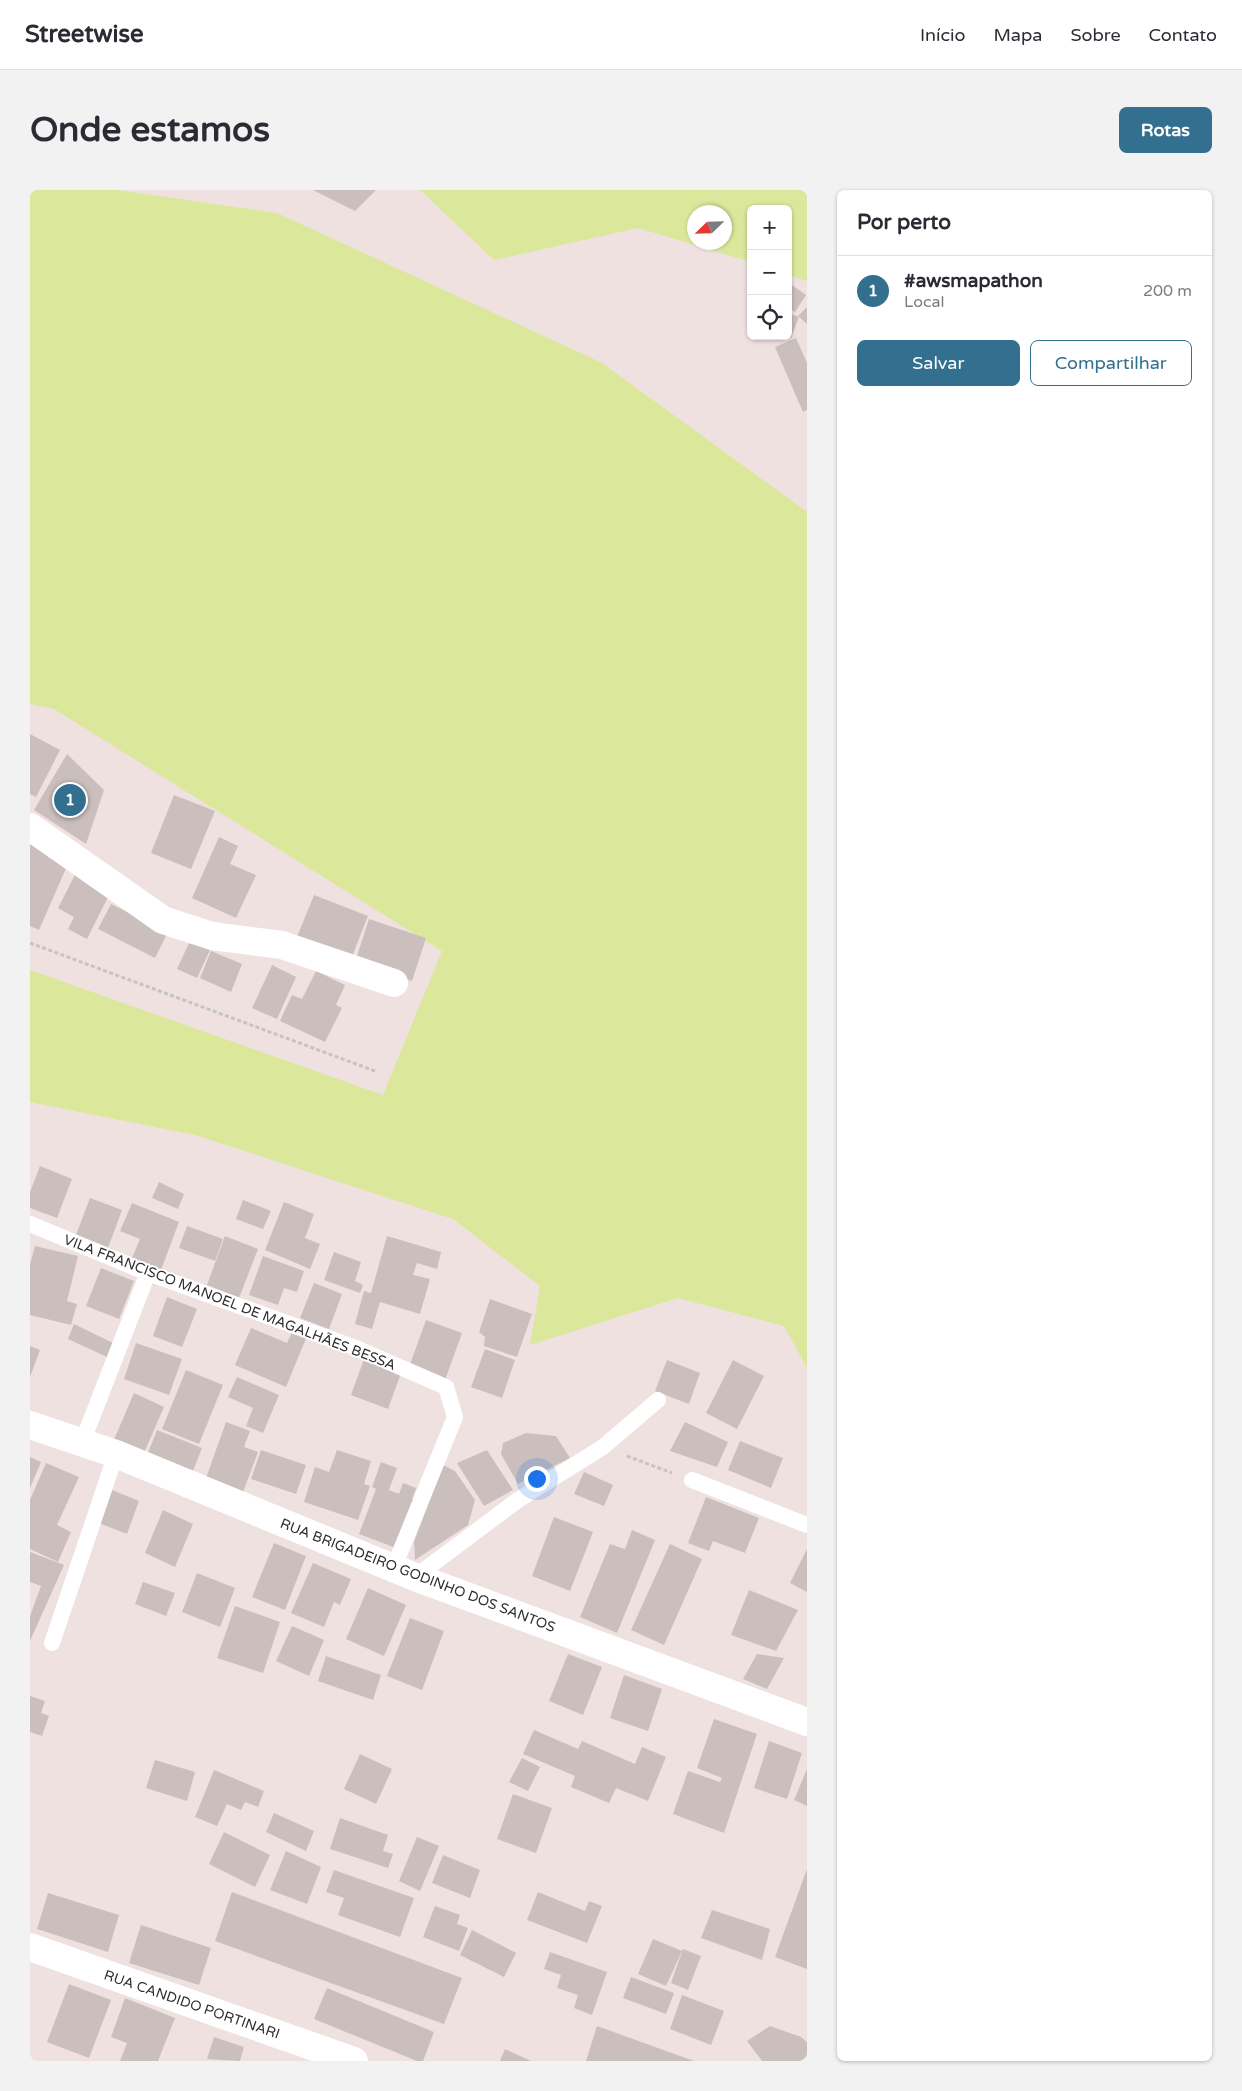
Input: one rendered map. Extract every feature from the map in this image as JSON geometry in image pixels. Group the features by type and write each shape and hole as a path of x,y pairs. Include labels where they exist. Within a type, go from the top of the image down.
{"street":[{"path":"30,827 163,920 212,936 282,945 394,982"},
{"name":"RUA BRIGADEIRO GODINHO DOS SANTOS","path":"30,1425 116,1454 405,1572 807,1722"},
{"name":"RUA CANDIDO PORTINARI","path":"30,1947 354,2061"}],"lane":[{"name":"VILA FRANCISCO MANOEL DE MAGALHÃES BESSA","path":"30,1224 148,1273 356,1348 446,1387 455,1417 405,1572"},
{"path":"82,1443 148,1273"},
{"path":"405,1572 603,1447 658,1400"},
{"path":"52,1643 116,1454"},
{"path":"692,1480 807,1525"}],"path":[{"path":"30,943 375,1071"},
{"path":"603,1447 692,1480"}],"green space":[{"path":"30,190 118,190 277,213 602,363 807,512 807,1368 784,1326 678,1298 530,1345 540,1286 453,1219 195,1135 30,1102 30,970 383,1095 442,951 54,709 30,704"},
{"path":"420,190 807,190 807,281 792,276 792,205 747,205 747,261 711,250 732,250 732,205 687,205 687,243 638,228 494,260"}],"building":[{"path":"313,190 376,190 355,211"},
{"path":"792,285 806,295 795,312 792,310"},
{"path":"807,307 807,324 798,316"},
{"path":"792,314 799,317 792,335"},
{"path":"796,338 807,363 807,410 803,412 775,347"},
{"path":"30,734 60,750 36,797 30,794"},
{"path":"67,754 104,790 86,844 34,810"},
{"path":"174,795 215,811 191,869 151,853"},
{"path":"30,833 48,850 48,857 67,866 39,930 30,926"},
{"path":"219,837 238,846 230,864 256,875 236,918 192,898"},
{"path":"77,871 112,889 87,939 68,929 74,917 58,908"},
{"path":"314,895 368,916 351,959 297,937"},
{"path":"111,904 168,932 155,958 98,929"},
{"path":"369,919 426,938 412,981 355,962"},
{"path":"190,941 210,950 197,978 177,969"},
{"path":"211,951 242,964 231,992 200,978"},
{"path":"272,965 296,977 277,1019 252,1008"},
{"path":"316,971 345,985 336,1005 342,1008 325,1042 280,1021 292,995 302,999"},
{"path":"40,1166 72,1179 57,1218 30,1208 30,1192"},
{"path":"159,1182 184,1194 178,1209 152,1198"},
{"path":"90,1198 122,1210 108,1248 76,1235"},
{"path":"243,1200 271,1211 263,1229 236,1219"},
{"path":"284,1202 314,1214 305,1238 320,1244 310,1269 265,1250"},
{"path":"132,1203 179,1222 161,1270 132,1258 140,1239 120,1231"},
{"path":"187,1226 223,1239 215,1261 179,1248"},
{"path":"225,1236 258,1249 239,1298 207,1285"},
{"path":"387,1236 441,1252 437,1269 417,1263 413,1275 430,1279 420,1314 380,1302 372,1329 355,1324 364,1291 371,1293"},
{"path":"35,1246 78,1256 67,1301 77,1304 71,1325 30,1315 30,1264"},
{"path":"334,1252 361,1262 355,1281 363,1285 360,1293 324,1280"},
{"path":"263,1256 304,1271 297,1292 284,1288 278,1305 249,1295"},
{"path":"101,1268 134,1281 119,1319 86,1306"},
{"path":"314,1283 342,1294 329,1329 300,1318"},
{"path":"167,1297 197,1309 182,1347 153,1336"},
{"path":"490,1299 532,1314 517,1357 484,1346 485,1337 479,1332"},
{"path":"426,1320 462,1333 445,1380 409,1367"},
{"path":"74,1324 113,1343 107,1357 68,1339"},
{"path":"251,1328 287,1343 293,1330 307,1336 286,1387 235,1365"},
{"path":"136,1343 182,1359 169,1395 124,1379"},
{"path":"30,1346 40,1350 30,1377"},
{"path":"485,1349 515,1360 502,1398 471,1387"},
{"path":"364,1359 401,1373 388,1409 351,1395"},
{"path":"667,1360 700,1373 689,1404 655,1391"},
{"path":"733,1360 764,1376 737,1429 706,1413"},
{"path":"186,1370 223,1385 199,1444 162,1429"},
{"path":"237,1377 279,1395 263,1433 246,1426 253,1408 228,1397"},
{"path":"134,1393 164,1407 143,1455 113,1442"},
{"path":"226,1422 250,1431 244,1447 258,1452 243,1492 206,1478"},
{"path":"685,1422 728,1442 717,1467 670,1451"},
{"path":"157,1430 202,1448 191,1476 146,1458"},
{"path":"526,1433 556,1436 570,1458 518,1484 501,1454 503,1443"},
{"path":"740,1441 783,1458 771,1488 728,1470"},
{"path":"261,1450 306,1465 296,1494 251,1479"},
{"path":"337,1450 371,1461 364,1484 370,1486 358,1520 304,1502 315,1467 329,1472"},
{"path":"487,1450 513,1490 484,1506 457,1463"},
{"path":"30,1457 41,1462 30,1488"},
{"path":"381,1462 397,1468 389,1490 399,1494 403,1483 416,1488 412,1499 415,1500 396,1548 359,1534 376,1489 372,1487"},
{"path":"46,1463 79,1477 57,1525 71,1532 58,1562 30,1549 30,1500"},
{"path":"443,1465 455,1471 475,1500 468,1525 415,1560 414,1542"},
{"path":"584,1472 613,1485 604,1506 574,1494"},
{"path":"112,1490 139,1501 127,1534 99,1523"},
{"path":"706,1497 759,1518 745,1553 713,1541 709,1551 688,1543"},
{"path":"163,1510 193,1524 175,1567 145,1553"},
{"path":"554,1517 593,1532 570,1591 532,1576"},
{"path":"632,1530 655,1540 617,1633 580,1617 610,1544 625,1549"},
{"path":"274,1543 306,1556 285,1610 252,1597"},
{"path":"670,1544 702,1559 664,1645 631,1630"},
{"path":"807,1549 807,1592 790,1583"},
{"path":"30,1552 64,1565 30,1641 30,1616 41,1586 30,1582"},
{"path":"313,1563 351,1579 340,1605 334,1602 324,1627 291,1613"},
{"path":"197,1573 235,1588 220,1627 182,1612"},
{"path":"143,1582 175,1593 166,1616 135,1604"},
{"path":"368,1588 406,1605 384,1656 346,1639"},
{"path":"749,1590 798,1610 776,1651 731,1635"},
{"path":"235,1606 280,1622 263,1673 217,1658"},
{"path":"410,1618 444,1631 422,1690 387,1676"},
{"path":"292,1626 324,1640 309,1676 276,1661"},
{"path":"568,1654 602,1667 583,1715 549,1701"},
{"path":"757,1654 784,1658 767,1689 743,1679"},
{"path":"326,1656 381,1675 373,1700 318,1681"},
{"path":"624,1675 662,1689 648,1731 610,1718"},
{"path":"30,1696 45,1701 41,1713 49,1716 42,1736 30,1732"},
{"path":"714,1719 757,1734 724,1833 673,1814 688,1771 720,1782 722,1778 697,1768"},
{"path":"534,1730 578,1749 582,1741 635,1764 642,1747 666,1757 648,1801 616,1788 609,1803 571,1787 575,1776 523,1754"},
{"path":"769,1741 802,1753 787,1799 754,1788"},
{"path":"360,1754 392,1769 376,1804 344,1789"},
{"path":"522,1758 540,1767 528,1791 509,1782"},
{"path":"155,1760 195,1772 187,1801 146,1788"},
{"path":"807,1769 807,1806 794,1800"},
{"path":"214,1770 264,1791 258,1807 245,1802 241,1810 227,1804 217,1826 195,1817"},
{"path":"513,1794 552,1808 536,1853 497,1839"},
{"path":"274,1813 314,1831 306,1851 266,1832"},
{"path":"340,1818 388,1835 383,1851 393,1854 388,1868 330,1849"},
{"path":"224,1832 270,1855 255,1887 209,1864"},
{"path":"417,1837 439,1846 420,1891 399,1881"},
{"path":"286,1851 321,1867 307,1904 270,1890"},
{"path":"443,1855 480,1870 470,1898 432,1883"},
{"path":"807,1869 807,1969 775,1957"},
{"path":"334,1870 414,1898 400,1937 338,1915 344,1898 326,1892"},
{"path":"232,1892 462,1978 444,2024 215,1941"},
{"path":"538,1892 585,1911 589,1901 602,1906 587,1943 527,1920"},
{"path":"48,1893 119,1915 108,1952 37,1929"},
{"path":"435,1906 460,1915 457,1924 468,1928 459,1951 423,1937"},
{"path":"712,1910 770,1929 762,1960 701,1938"},
{"path":"141,1925 211,1948 199,1985 129,1963"},
{"path":"472,1930 516,1953 504,1977 460,1955"},
{"path":"653,1939 682,1951 666,1986 638,1974"},
{"path":"683,1949 701,1956 688,1990 671,1983"},
{"path":"550,1952 607,1972 592,2015 574,2008 578,1995 557,1988 561,1975 544,1969"},
{"path":"631,1977 674,1993 666,2014 623,1998"},
{"path":"69,1984 111,2000 89,2058 47,2042"},
{"path":"327,1988 434,2032 423,2061 417,2061 314,2019"},
{"path":"682,1995 724,2011 711,2045 670,2029"},
{"path":"125,1998 175,2018 158,2061 120,2061 127,2043 111,2037"},
{"path":"597,2026 694,2061 586,2061"},
{"path":"770,2026 801,2037 807,2042 807,2056 801,2061 762,2061 747,2041"},
{"path":"214,2037 244,2047 240,2061 207,2059"},
{"path":"505,2049 531,2061 500,2061"}],"place":[{"name":"#awsmapathon","path":"70,800"}]}
